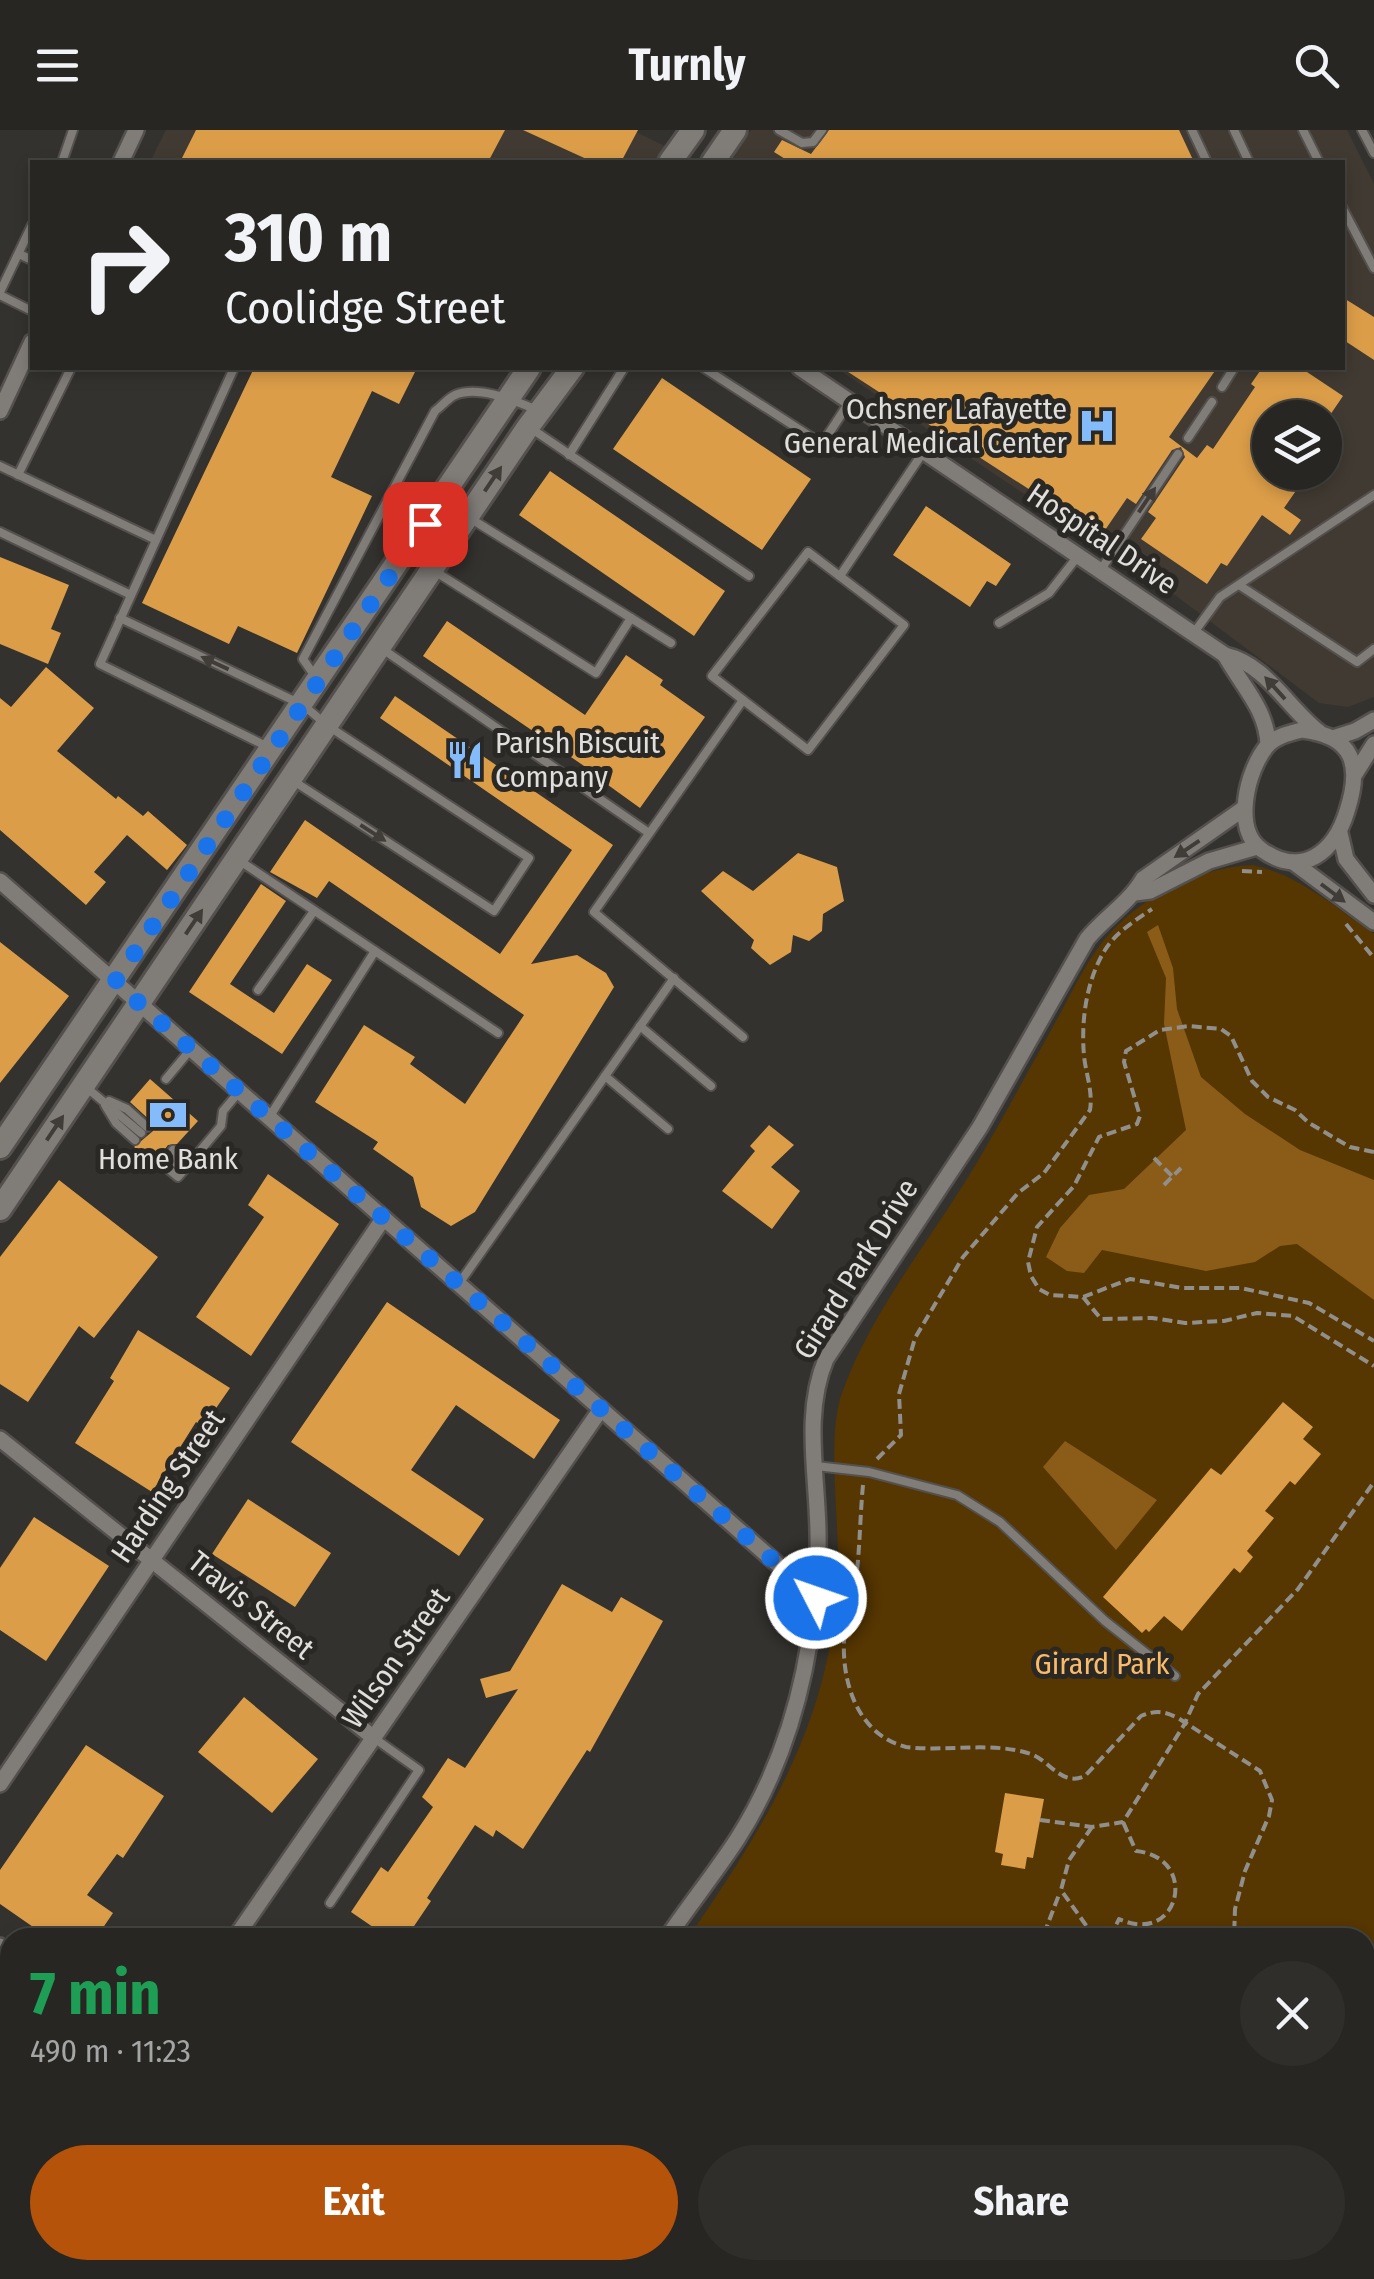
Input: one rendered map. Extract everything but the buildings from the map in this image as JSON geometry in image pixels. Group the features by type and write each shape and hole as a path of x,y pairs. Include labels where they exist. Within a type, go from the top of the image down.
{"street":[{"path":"122,160 136,130"},
{"path":"671,160 693,130"},
{"path":"714,160 735,130"},
{"path":"0,411 5,386 30,345"},
{"path":"0,1147 528,370"},
{"path":"0,1208 92,1091 140,1003 571,370"},
{"name":"Hospital Drive","path":"803,370 1224,655 1256,701 1268,728 1268,746"},
{"name":"Hospital Drive","path":"1224,655 1245,659 1300,717 1326,735"},
{"path":"1374,720 1355,731 1326,735 1288,733 1268,746 1244,809 1244,823 1257,847 1293,862 1374,922"},
{"path":"1293,862 1320,855 1340,833 1354,789 1351,758 1326,735"},
{"path":"1355,774 1374,744"},
{"name":"Girard Park Drive","path":"675,1928 740,1834 787,1735 804,1676 816,1598 819,1514 814,1393 826,1360 980,1128 1079,950 1100,923 1135,893 1143,879 1244,809"},
{"path":"1340,833 1346,859 1374,895"},
{"name":"Girard Park Drive","path":"1135,893 1150,891 1208,861 1257,847"},
{"path":"0,881 816,1598"},
{"name":"Harding Street","path":"0,1784 383,1220"},
{"name":"Wilson Street","path":"242,1928 601,1410"},
{"name":"Travis Street","path":"0,1438 374,1738"}],"lane":[{"path":"63,160 73,130"},
{"path":"779,130 802,142 813,142 822,130"},
{"path":"1192,130 1206,160"},
{"path":"1234,130 1248,160"},
{"path":"1302,130 1318,160"},
{"path":"1362,130 1374,153"},
{"path":"1345,213 1374,268"},
{"path":"30,229 0,294 30,311"},
{"path":"19,254 30,259"},
{"path":"18,475 70,370"},
{"path":"233,370 100,664 272,750"},
{"path":"569,455 623,370"},
{"path":"707,370 822,444 850,401"},
{"path":"1222,386 1233,370"},
{"path":"319,680 308,670 304,659 435,411 455,395 509,398 569,455 749,576"},
{"path":"1188,438 1212,402"},
{"path":"840,576 924,451"},
{"path":"1100,571 1178,454"},
{"path":"0,466 156,540"},
{"path":"1193,634 1220,598 1374,495"},
{"path":"468,516 671,643"},
{"path":"0,532 131,595"},
{"path":"808,552 840,576 904,624 808,750 712,676 808,552"},
{"path":"999,623 1049,592 1078,556"},
{"path":"432,570 596,673 631,618"},
{"path":"1239,585 1357,662 1374,649"},
{"path":"120,618 303,704 328,726 529,858 494,912 291,780"},
{"path":"380,647 649,833"},
{"path":"742,1037 594,912 743,700"},
{"path":"237,859 498,1033"},
{"path":"258,990 314,910"},
{"path":"268,1118 375,951"},
{"path":"458,1285 674,978"},
{"path":"640,1026 711,1086"},
{"path":"166,1079 192,1049"},
{"path":"604,1076 668,1129"},
{"path":"92,1091 127,1109 141,1134 116,1123 92,1091"},
{"path":"187,1167 167,1156 178,1177 187,1167 221,1126 223,1111 239,1092"},
{"path":"816,1466 869,1472 956,1494 1000,1522 1105,1621 1175,1676"},
{"path":"330,1903 419,1770 374,1738"}],"path":[{"path":"1234,871 1260,871 1278,877"},
{"path":"1163,902 1106,948 1088,994 1084,1038 1090,1110 1044,1173 1018,1193 963,1257 914,1338 900,1394 901,1435 875,1461 863,1484 856,1580 844,1638 845,1681 858,1710 880,1736 906,1747 1002,1749 1033,1755 1074,1780 1085,1776 1141,1716 1153,1711 1166,1712 1260,1770 1272,1800 1270,1816 1245,1871 1234,1928"},
{"path":"1343,920 1374,958"},
{"path":"1374,1152 1350,1147 1295,1110 1268,1098 1252,1080 1231,1036 1221,1029 1188,1026 1160,1030 1126,1050 1124,1062 1140,1116 1137,1124 1099,1137 1074,1186 1046,1215 1030,1244 1031,1276 1039,1289 1050,1295 1083,1297 1130,1279 1182,1288 1241,1288 1309,1303 1374,1341"},
{"path":"1154,1158 1172,1176"},
{"path":"1164,1185 1181,1168"},
{"path":"1083,1297 1101,1319 1152,1318 1185,1323 1224,1321 1256,1313 1293,1316 1374,1366"},
{"path":"1040,1820 1092,1827 1123,1822 1184,1725 1198,1694 1298,1589 1374,1482"},
{"path":"1115,1928 1119,1920 1141,1926 1164,1917 1176,1890 1171,1870 1156,1856 1136,1852 1123,1822"},
{"path":"1046,1928 1069,1860 1092,1827"},
{"path":"1061,1890 1089,1928"}],"shaded area":[{"path":"166,130 632,130 693,160 151,160"},
{"name":"Ochsner Lafayette General Medical Center","path":"751,130 1347,130 1374,184 1374,697 1348,707 1319,703 1175,595 839,370 1345,370 1345,160 730,160"},
{"path":"1158,925 1173,968 1177,1009 1201,1077 1245,1114 1300,1150 1374,1180 1374,1300 1297,1244 1280,1246 1255,1262 1206,1271 1102,1250 1084,1273 1067,1271 1046,1257 1060,1228 1089,1195 1124,1189 1186,1130 1164,1024 1166,978 1147,932"},
{"path":"1065,1441 1157,1500 1116,1550 1043,1467"}],"green space":[{"name":"Girard Park","path":"1252,865 1285,876 1374,934 1374,1928 695,1928 744,1852 791,1767 823,1676 838,1574 834,1456 837,1411 870,1332 979,1159 1104,940 1158,894 1195,877"}],"place":[{"name":"Ochsner Lafayette General Medical Center","path":"1097,426"},
{"name":"Parish Biscuit Company","path":"465,760"},
{"name":"Home Bank","path":"168,1115"}],"route":[{"path":"425,524 115,982 816,1598"}]}
